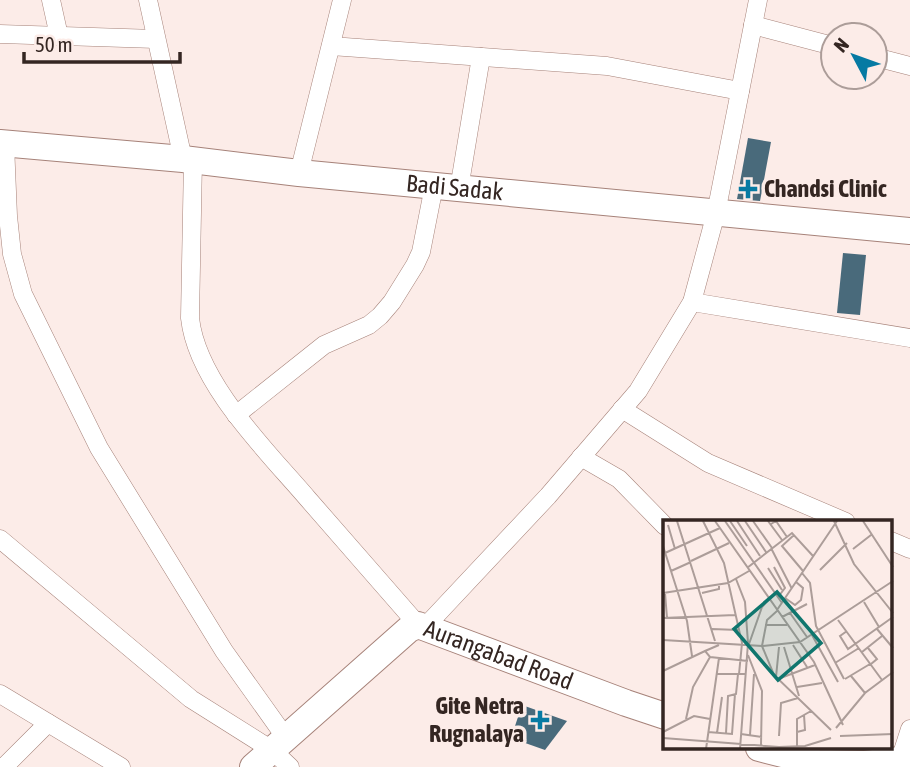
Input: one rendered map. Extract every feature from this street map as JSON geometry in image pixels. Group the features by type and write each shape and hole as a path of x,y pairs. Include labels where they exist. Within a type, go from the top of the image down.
{"main road":[{"name":"Badi Sadak","path":"2,144 910,231"},
{"name":"Aurangabad Road","path":"275,756 409,629 421,626 626,704 663,715"},
{"path":"767,750 818,763 860,756 905,760"}],"street":[{"path":"51,0 59,36"},
{"path":"148,0 188,160 190,318 196,349 236,415 421,626 548,496 638,391 692,302 716,213 758,0"},
{"path":"299,173 342,0"},
{"path":"753,25 819,42"},
{"path":"0,34 156,39"},
{"path":"331,46 607,66 740,91"},
{"path":"236,415 324,345 369,325 392,302 415,265 446,187 481,57"},
{"path":"889,61 910,66"},
{"path":"2,144 9,233 16,274 23,294 99,448 224,651 275,756"},
{"path":"692,302 910,338"},
{"path":"622,409 708,463 841,520"},
{"path":"581,457 619,479 663,524"},
{"path":"0,539 191,699 275,756"},
{"path":"892,541 910,549"},
{"path":"0,694 121,767"},
{"path":"4,767 48,723"},
{"path":"905,760 910,729"}],"building":[{"path":"748,138 771,142 760,201 737,199"},
{"path":"843,253 866,255 860,315 837,313"},
{"path":"522,705 567,721 545,750 511,738"}],"place":[{"name":"Chandsi Clinic","path":"748,189"},
{"name":"Gite Netra Rugnalaya","path":"540,720"}]}
